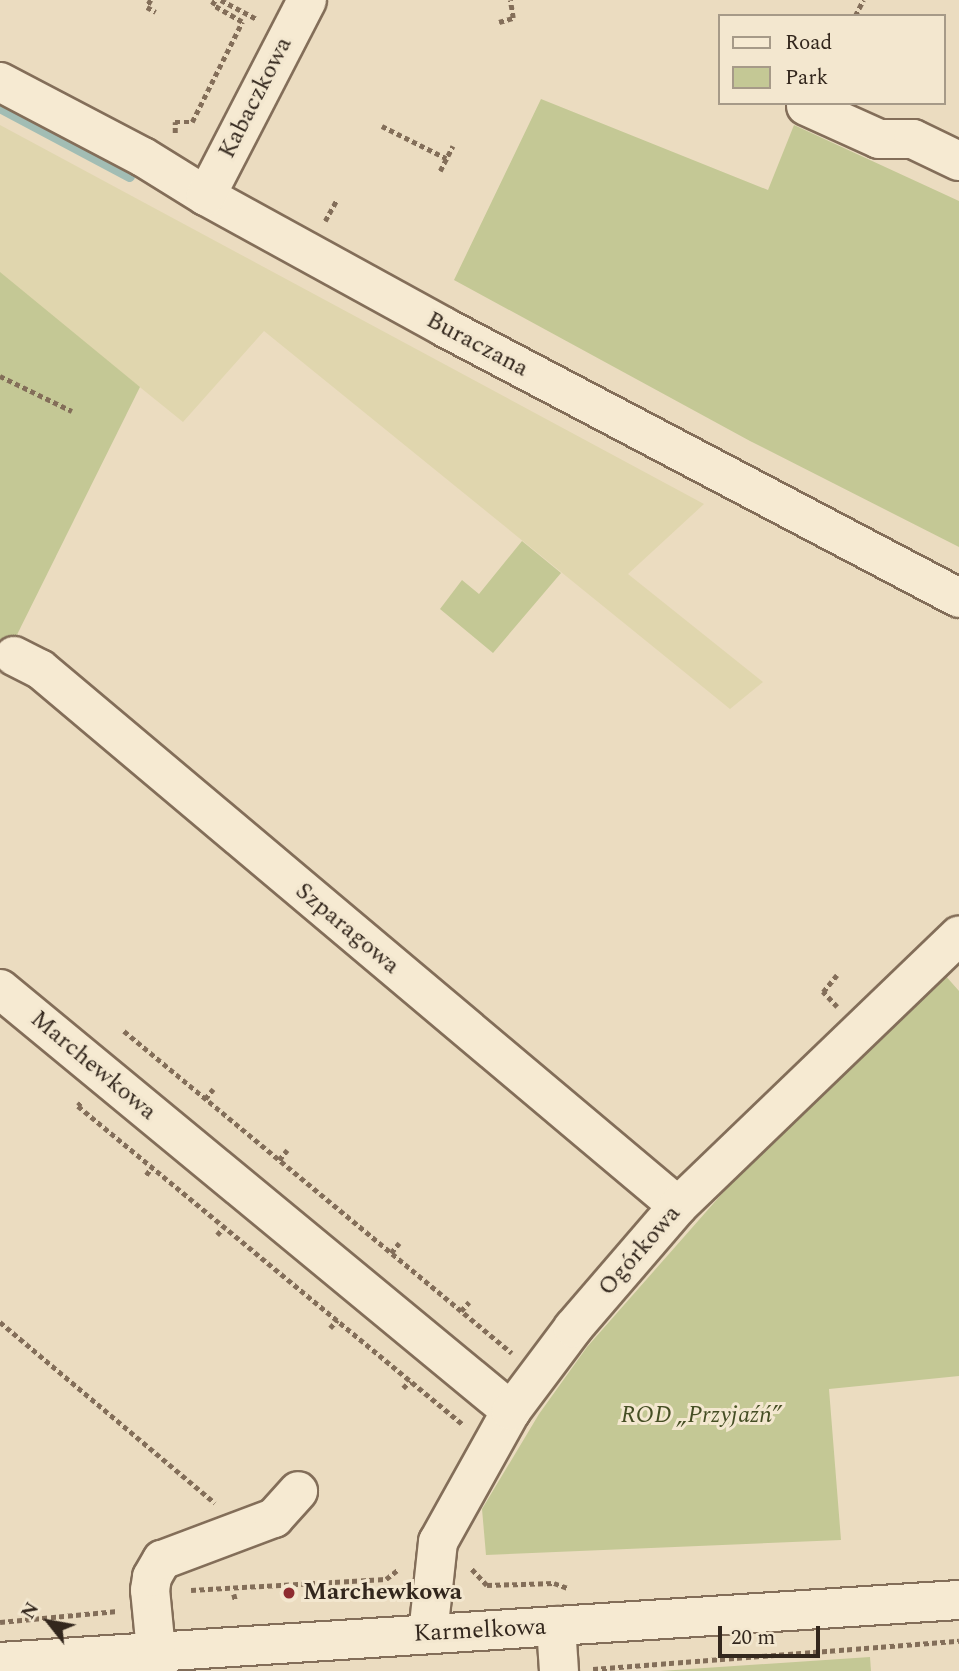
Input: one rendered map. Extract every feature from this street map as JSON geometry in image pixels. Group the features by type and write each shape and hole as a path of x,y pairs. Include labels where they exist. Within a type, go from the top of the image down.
{"street":[{"name":"Kabaczkowa","path":"206,196 307,0"},
{"name":"Buraczana","path":"0,82 143,156 206,196 670,448 959,598"},
{"path":"806,106 878,138 912,139 959,161"},
{"name":"Szparagowa","path":"14,656 40,670 678,1206"},
{"name":"Ogórkowa","path":"428,1634 438,1542 511,1410 573,1328 678,1206 959,936"},
{"name":"Marchewkowa","path":"0,989 511,1410"},
{"path":"157,1662 150,1607 152,1577 162,1560 274,1518 298,1491"},
{"name":"Karmelkowa","path":"0,1662 157,1662 428,1634 959,1600"},
{"path":"556,1626 572,1671"}],"path":[{"path":"151,0 147,7 156,12"},
{"path":"175,122 192,122 242,22 212,5 215,0"},
{"path":"221,0 258,19"},
{"path":"499,22 514,21 509,0"},
{"path":"382,126 446,158"},
{"path":"440,171 453,146"},
{"path":"0,376 72,411"},
{"path":"124,1031 500,1343"},
{"path":"205,1099 213,1089"},
{"path":"78,1106 453,1417"},
{"path":"279,1160 286,1150"},
{"path":"146,1175 152,1167"},
{"path":"217,1235 224,1227"},
{"path":"391,1253 399,1244"},
{"path":"461,1311 469,1302"},
{"path":"330,1328 337,1320"},
{"path":"0,1322 214,1500 222,1536"},
{"path":"403,1388 410,1381"},
{"path":"0,1622 150,1607 179,1591 386,1579 411,1561 435,1557 461,1556 487,1585 554,1583 570,1588"},
{"path":"234,1594 236,1602"},
{"path":"572,1671 959,1641"}],"shaded area":[{"path":"0,125 704,504 628,574 763,682 730,709 264,331 183,422 0,274"}],"green space":[{"path":"541,99 768,190 794,125 959,201 959,547 750,441 454,280"},
{"path":"0,272 140,387 0,669"},
{"path":"522,541 561,573 493,653 440,609 462,580 479,594"},
{"name":"ROD „Przyjaźń”","path":"944,974 959,991 959,1376 829,1389 841,1540 486,1555 482,1509 539,1414 587,1347 757,1154"},
{"path":"870,1657 871,1671 660,1671"}],"waterway":[{"path":"0,108 130,177"}],"place":[{"name":"Marchewkowa","path":"289,1593"}]}
